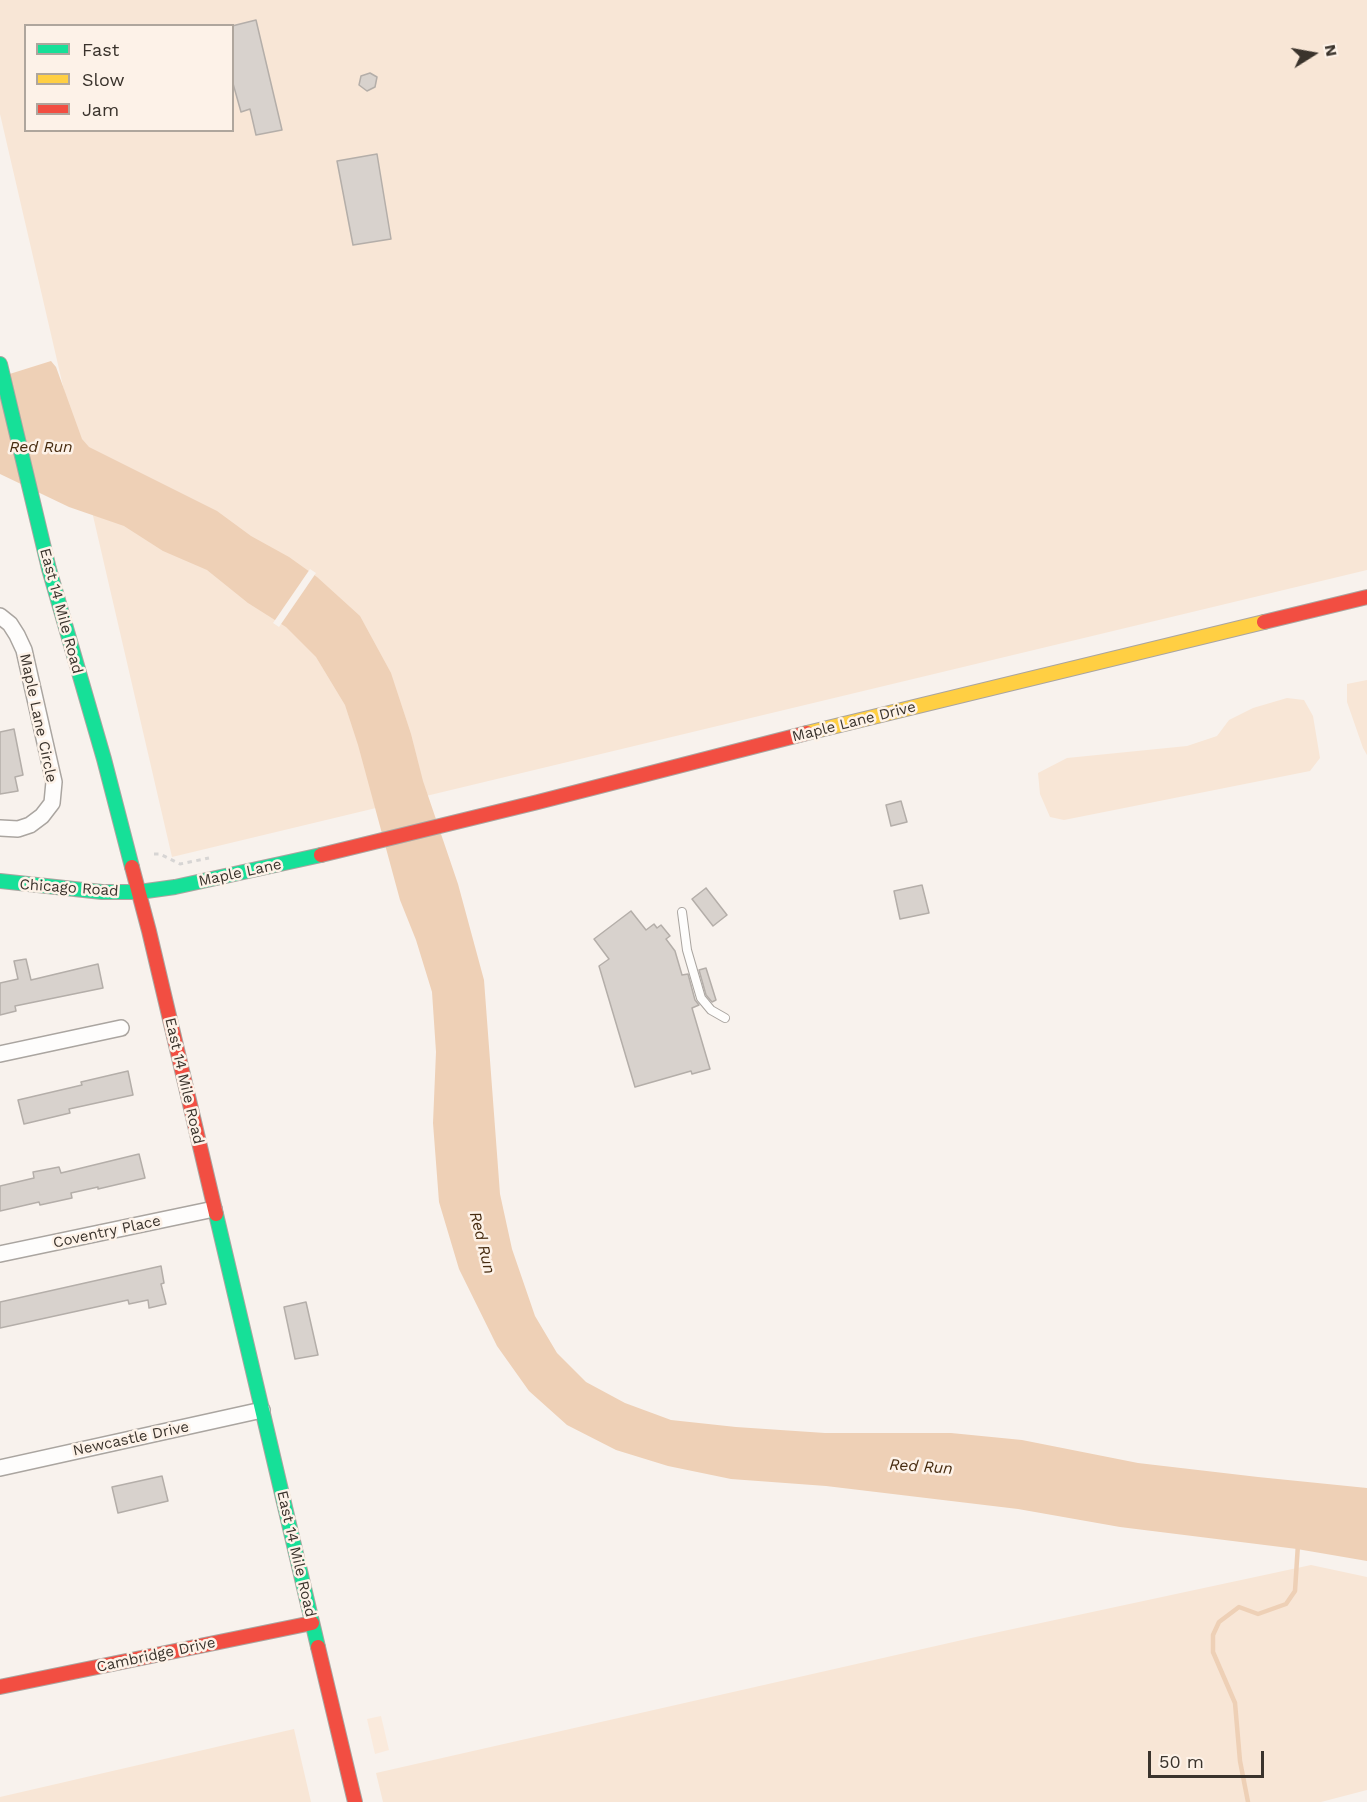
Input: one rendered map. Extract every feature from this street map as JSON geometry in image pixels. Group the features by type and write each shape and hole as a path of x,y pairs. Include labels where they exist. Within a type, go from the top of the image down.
{"main road":[{"name":"East 14 Mile Road","path":"0,364 60,612 104,759 139,892 355,1802"},
{"name":"Maple Lane Drive","path":"341,850 742,749 1367,597"},
{"name":"Maple Lane","path":"139,892 254,871 341,850"},
{"name":"Chicago Road","path":"0,881 102,892 139,892"},
{"name":"Cambridge Drive","path":"0,1688 312,1623"}],"street":[{"name":"Maple Lane Circle","path":"0,616 10,624 24,650 54,782 52,803 42,816 30,825 18,829 0,828"},
{"path":"0,1054 121,1028"},
{"name":"Coventry Place","path":"0,1254 214,1209"},
{"name":"Newcastle Drive","path":"0,1468 262,1410"}],"lane":[{"path":"682,912 687,950 701,998 711,1011 725,1017"}],"path":[{"path":"154,854 160,854 171,862 180,864 209,858"}],"shaded area":[{"path":"0,0 1367,0 1367,570 172,857 0,114"},
{"path":"1367,680 1367,755 1347,702 1347,684"},
{"path":"1287,698 1304,700 1313,716 1320,758 1310,771 1064,820 1050,817 1040,794 1038,773 1067,758 1187,746 1217,736 1229,720 1253,708"},
{"path":"1311,1565 1367,1577 1367,1790 1321,1802 383,1802 376,1773 971,1638"},
{"path":"381,1716 389,1750 375,1754 367,1719"},
{"path":"294,1729 311,1802 0,1802 0,1797"}],"water":[{"name":"Red Run","path":"51,361 56,367 82,439 89,447 217,511 251,536 289,557 317,577 360,616 391,673 411,734 423,781 458,884 484,980 500,1194 512,1249 535,1316 557,1353 586,1382 625,1403 671,1420 825,1433 951,1433 1022,1440 1138,1463 1367,1488 1367,1561 1297,1549 1120,1527 1018,1509 826,1486 731,1479 668,1466 616,1450 567,1425 529,1391 497,1346 459,1269 439,1202 433,1123 436,1052 432,992 416,940 400,900 345,705 316,657 286,627 248,603 207,570 163,551 124,526 69,507 0,474 0,377"}],"pier":[{"path":"310,569 316,573 279,627 273,623"}],"building":[{"path":"256,20 282,130 256,135 250,109 241,112 234,87 234,26"},
{"path":"370,73 377,77 375,87 367,91 359,85 361,76"},
{"path":"377,154 391,239 353,245 337,161"},
{"path":"14,729 23,775 15,777 18,791 0,794 0,732"},
{"path":"901,801 907,822 891,826 886,805"},
{"path":"922,885 929,913 900,919 894,891"},
{"path":"706,888 727,915 713,926 692,899"},
{"path":"631,911 646,930 654,924 657,928 661,925 670,936 666,939 675,951 682,975 688,974 695,1000 699,1005 692,1008 710,1069 692,1074 691,1071 635,1087 599,966 609,959 594,939"},
{"path":"26,959 31,980 98,964 103,988 15,1006 16,1011 0,1015 0,983 18,979 14,961"},
{"path":"706,968 716,1000 712,1002 706,995 699,970"},
{"path":"128,1071 133,1095 69,1109 70,1113 24,1124 18,1100 82,1085 81,1082"},
{"path":"139,1154 145,1178 71,1193 72,1198 40,1205 39,1202 0,1211 0,1186 34,1178 33,1172 59,1167 61,1173"},
{"path":"161,1266 164,1283 161,1284 166,1304 149,1308 148,1300 129,1304 128,1300 0,1328 0,1302"},
{"path":"306,1302 318,1355 295,1359 284,1307"},
{"path":"162,1476 168,1501 118,1513 112,1487"}],"waterway":[{"path":"1248,1802 1240,1761 1235,1703 1213,1652 1213,1635 1219,1622 1239,1607 1258,1614 1286,1604 1295,1591 1298,1544"}],"traffic: fast":[{"path":"0,364 49,569 104,759 132,867"},
{"path":"0,881 102,892 139,892 175,887 321,855"},
{"path":"216,1214 318,1647"}],"traffic: slow":[{"path":"807,733 1264,622"}],"traffic: jam":[{"path":"1264,622 1367,597"},
{"path":"321,855 807,733"},
{"path":"132,867 216,1214"},
{"path":"0,1687 312,1623"},
{"path":"318,1647 355,1802"}]}
